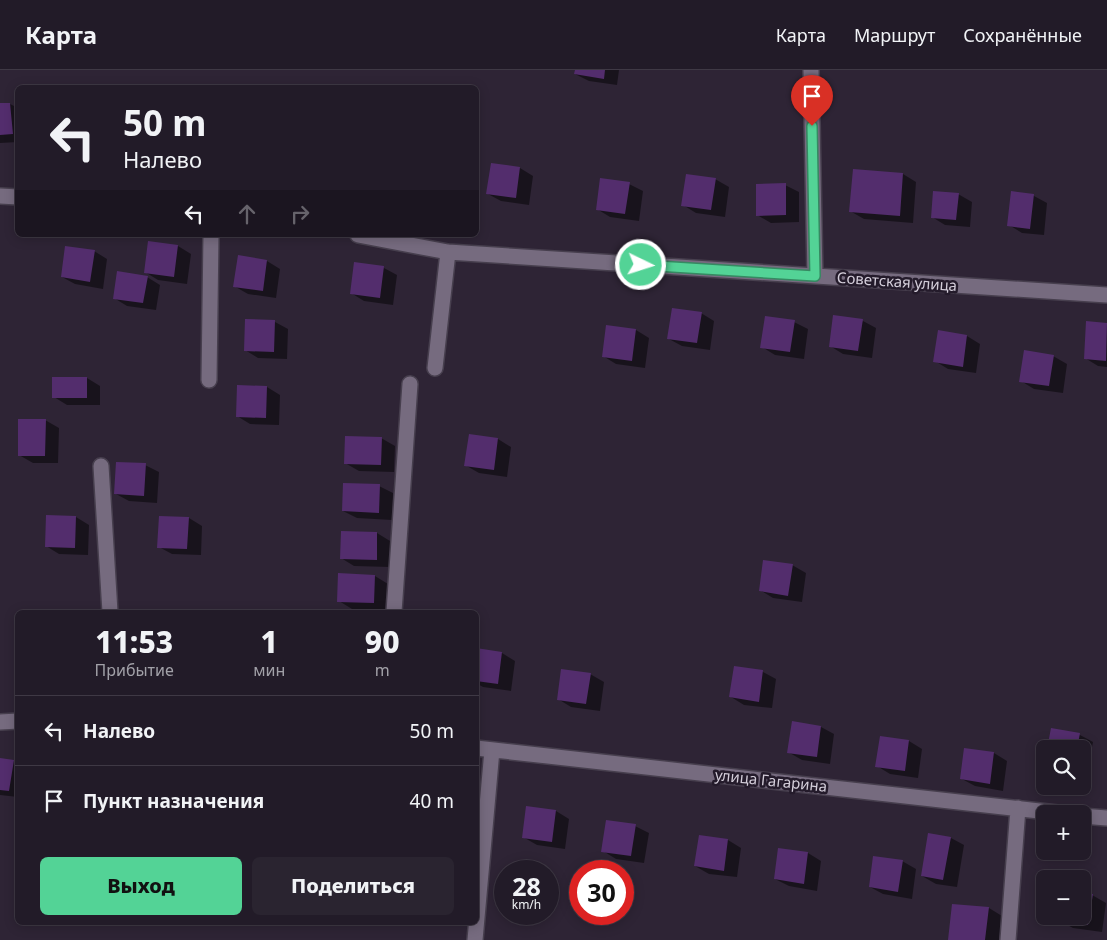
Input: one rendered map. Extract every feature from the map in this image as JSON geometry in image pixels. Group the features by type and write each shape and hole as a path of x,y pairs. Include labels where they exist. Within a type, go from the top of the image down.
{"street":[{"path":"811,70 815,276"},
{"path":"0,196 15,197"},
{"path":"209,380 212,237"},
{"name":"Советская улица","path":"369,237 448,252 1107,296"},
{"path":"436,368 448,252"},
{"path":"394,610 410,384"},
{"path":"101,466 110,610"},
{"path":"0,722 15,721"},
{"name":"улица Гагарина","path":"479,748 1036,810"},
{"path":"479,895 492,750"},
{"path":"1008,940 1018,808"},
{"path":"1091,817 1107,818"},
{"path":"475,940 476,925"}],"building":[{"path":"575,70 605,70 604,79 574,74"},
{"path":"0,103 10,103 13,134 0,135"},
{"path":"491,163 520,167 516,198 486,194"},
{"path":"853,169 903,173 900,216 849,212"},
{"path":"686,174 716,178 711,210 681,206"},
{"path":"600,178 630,182 625,214 596,210"},
{"path":"786,183 786,215 756,216 756,184"},
{"path":"933,191 959,193 956,220 931,218"},
{"path":"1011,191 1034,194 1030,229 1007,226"},
{"path":"148,241 178,245 174,277 144,273"},
{"path":"65,246 95,250 90,282 61,277"},
{"path":"238,255 267,260 263,291 233,287"},
{"path":"354,262 384,266 380,298 350,294"},
{"path":"117,271 148,276 143,303 113,299"},
{"path":"672,308 702,312 697,343 667,339"},
{"path":"833,315 863,319 858,351 829,347"},
{"path":"765,316 795,320 790,352 760,348"},
{"path":"245,319 275,320 274,352 244,351"},
{"path":"1086,321 1107,323 1106,361 1084,359"},
{"path":"606,325 636,329 632,361 602,357"},
{"path":"938,330 967,335 963,367 933,362"},
{"path":"1024,350 1054,355 1049,386 1019,382"},
{"path":"52,377 87,377 87,398 52,398"},
{"path":"237,385 267,386 266,418 236,417"},
{"path":"18,419 46,419 45,456 18,456"},
{"path":"469,434 498,438 494,470 464,466"},
{"path":"345,436 382,437 381,465 344,464"},
{"path":"116,462 146,463 144,496 114,494"},
{"path":"343,483 380,484 379,513 342,511"},
{"path":"46,515 76,516 75,548 45,547"},
{"path":"159,516 189,517 187,549 157,548"},
{"path":"341,531 377,532 377,560 340,559"},
{"path":"763,560 793,564 788,596 759,591"},
{"path":"338,573 375,575 374,603 337,602"},
{"path":"479,648 502,652 498,684 479,681"},
{"path":"734,666 763,670 759,702 729,697"},
{"path":"561,669 591,673 586,704 557,700"},
{"path":"792,721 821,726 817,757 787,753"},
{"path":"1051,728 1080,733 1079,740 1049,740"},
{"path":"880,736 909,740 905,771 875,767"},
{"path":"964,748 994,752 990,784 960,779"},
{"path":"0,758 14,760 9,791 0,790"},
{"path":"526,806 556,810 552,842 522,838"},
{"path":"606,820 636,824 631,856 601,852"},
{"path":"928,833 951,837 943,880 921,876"},
{"path":"699,835 728,839 724,871 694,866"},
{"path":"778,848 808,852 804,884 774,879"},
{"path":"873,856 903,860 898,892 869,887"},
{"path":"952,904 989,907 985,940 948,940"}],"route":[{"path":"641,265 815,276 812,126"}]}
